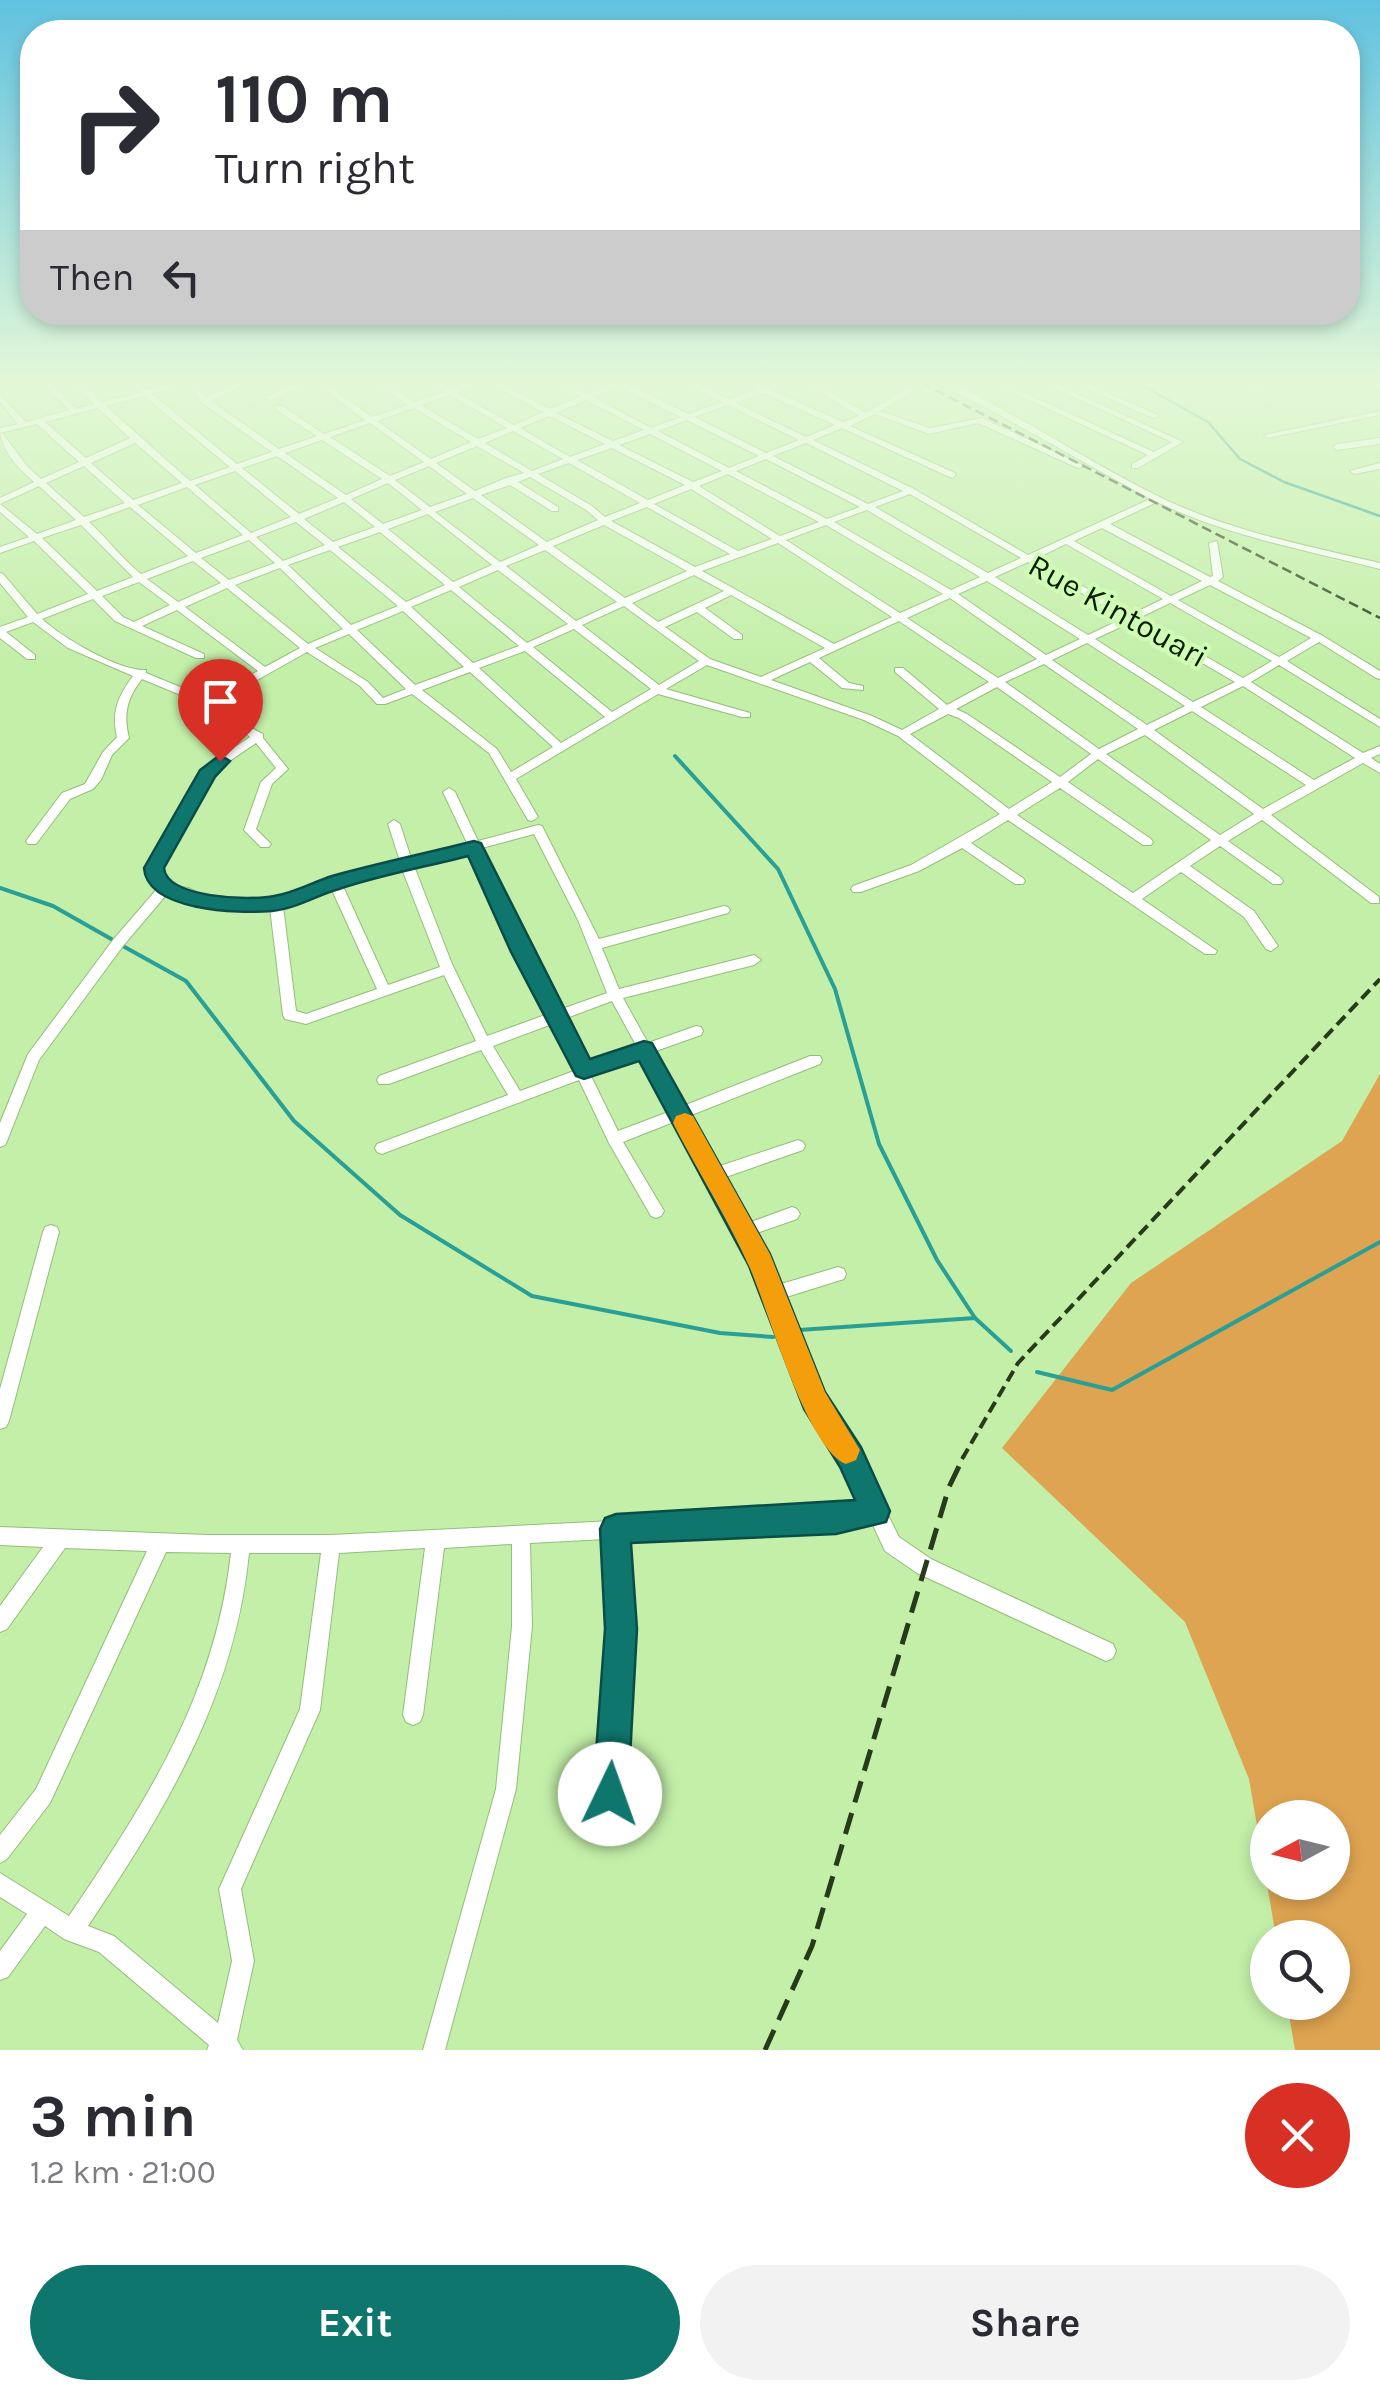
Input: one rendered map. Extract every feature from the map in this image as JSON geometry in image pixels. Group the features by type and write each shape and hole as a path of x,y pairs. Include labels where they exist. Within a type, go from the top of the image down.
{"street":[{"path":"37,479 141,578 266,672"},
{"path":"44,479 0,504 119,618 200,656"},
{"path":"106,479 227,584 307,648 364,684 381,702 526,647 696,570 910,490"},
{"path":"185,479 252,536 414,689 493,751 532,818"},
{"path":"0,550 202,479"},
{"path":"250,479 404,606 559,747"},
{"path":"316,479 454,585 613,718"},
{"path":"0,632 393,479"},
{"path":"449,479 706,662 902,734 1009,815 1210,952"},
{"path":"135,625 175,604 513,479"},
{"path":"539,479 604,521 834,648"},
{"path":"604,479 738,555"},
{"path":"676,479 902,618 1278,881"},
{"path":"205,704 307,648 708,479"},
{"path":"741,479 827,522 953,595 1147,729 1375,900"},
{"path":"811,479 988,577 1314,784"},
{"name":"Rue Kintouari","path":"886,479 1244,682 1380,769"},
{"path":"762,680 1154,501 1106,479"},
{"path":"1116,479 1180,510 1380,566"},
{"path":"390,480 660,691 746,714"},
{"path":"509,480 556,509"},
{"path":"1102,524 1212,579 1380,676"},
{"path":"1065,540 1171,597 1380,724"},
{"path":"902,734 1043,659 1220,575 1214,543"},
{"path":"0,576 39,618 75,648 142,672 223,710 259,736 282,769 267,782 250,830 265,844"},
{"path":"656,627 730,592"},
{"path":"697,607 738,637"},
{"path":"0,632 32,657"},
{"path":"856,890 916,868 962,843 1058,784 1098,753 1244,682 1318,638"},
{"path":"812,659 846,686 858,688"},
{"path":"511,777 706,662"},
{"path":"899,670 946,709 963,716 1148,842"},
{"path":"32,841 66,796 84,792 96,782 105,751 123,738 119,712 123,695 142,672"},
{"path":"259,736 207,774 154,868 155,880 164,889 219,905 276,904 334,882 538,829 595,945 614,995 714,1174 773,1294 814,1400 850,1457 892,1544 924,1566 1106,1651"},
{"path":"1134,899 1264,814 1380,749"},
{"path":"449,792 614,1139 656,1212"},
{"path":"394,824 447,969 481,1044 515,1095"},
{"path":"962,843 1019,882"},
{"path":"1181,866 1250,914 1272,946"},
{"path":"334,882 385,992"},
{"path":"0,1141 33,1058 118,943 164,889"},
{"path":"276,904 290,1015 306,1019 447,969"},
{"path":"595,945 724,910"},
{"path":"384,1080 614,995 754,960"},
{"path":"382,1148 515,1095 696,1031"},
{"path":"614,1139 815,1060"},
{"path":"714,1174 798,1146"},
{"path":"743,1232 792,1214"},
{"path":"0,1421 52,1232"},
{"path":"773,1294 838,1274"},
{"path":"0,1536 332,1544 836,1519 876,1511"},
{"path":"609,1826 621,1629 616,1529"},
{"path":"434,2050 506,1789 522,1626 521,1535"},
{"path":"0,1622 61,1538"},
{"path":"413,1715 436,1538"},
{"path":"0,1852 42,1796 162,1541"},
{"path":"72,1931 135,1831 224,1655 239,1578 240,1543"},
{"path":"0,1884 72,1931 106,1944 225,2048 243,1961 230,1889 310,1710 332,1544"},
{"path":"0,1969 42,1912"}],"shaded area":[{"path":"1380,1074 1380,2050 1295,2050 1290,2020 1350,2020 1350,1920 1273,1920 1270,1900 1350,1900 1350,1800 1253,1800 1249,1779 1185,1622 1002,1448 1131,1283 1342,1141"}],"waterway":[{"path":"1278,479 1380,516"},
{"path":"675,756 778,869 835,989 879,1144 937,1260 975,1318"},
{"path":"0,888 53,906 113,940"},
{"path":"121,945 186,981 294,1121 400,1215 532,1296 720,1333 773,1337"},
{"path":"1037,1372 1112,1390 1380,1242"},
{"path":"799,1330 975,1318"},
{"path":"975,1318 1011,1351"}],"railway":[{"path":"1108,479 1380,618"},
{"path":"962,1459 1018,1363 1380,979"},
{"path":"765,2050 812,1946 949,1487 964,1456"}],"slow traffic":[{"path":"685,1123 760,1262 814,1400 846,1450"}],"route":[{"path":"220,761 207,774 154,868 155,880 164,889 219,905 276,904 334,882 474,848 522,952 584,1070 644,1050 760,1262 814,1400 850,1457 876,1511 836,1519 616,1529 621,1629 610,1794"}]}
